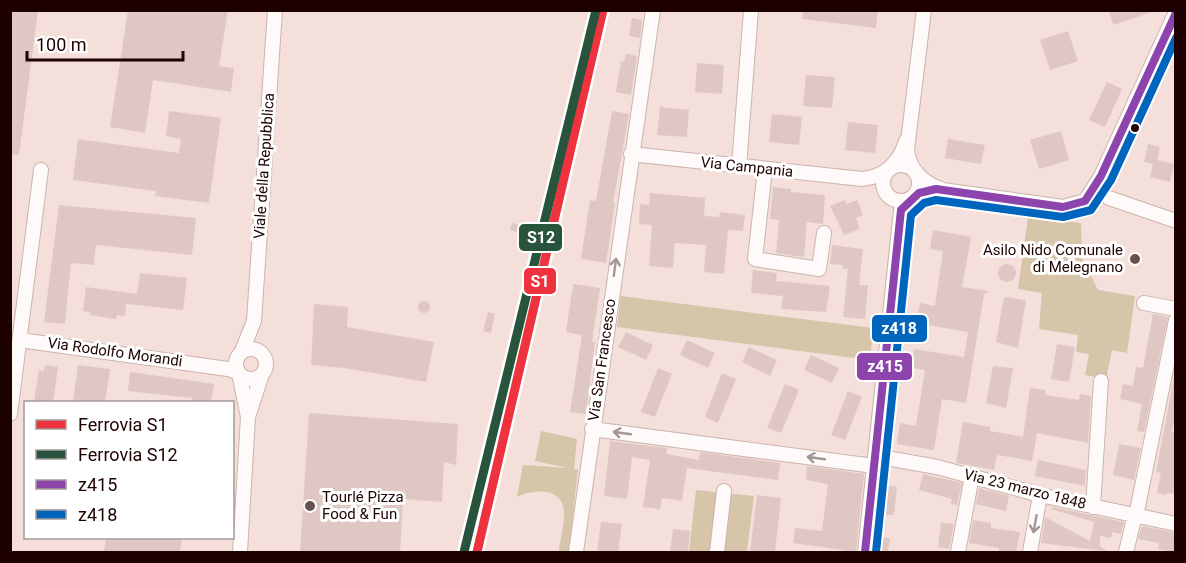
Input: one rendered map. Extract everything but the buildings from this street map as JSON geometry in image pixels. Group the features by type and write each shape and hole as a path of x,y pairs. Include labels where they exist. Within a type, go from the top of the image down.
{"street":[{"name":"Viale della Repubblica","path":"248,417 236,365 254,321 275,10"},
{"name":"Via San Francesco","path":"652,10 592,429 874,461"},
{"path":"739,166 751,10"},
{"path":"898,219 882,182 888,169 900,155 906,141 924,10"},
{"path":"865,552 898,219 904,205 925,190 941,189 1063,207 1085,201 1101,176 1176,12"},
{"path":"887,195 900,201 913,197 919,184 908,156 906,141"},
{"name":"Via Campania","path":"631,154 862,179 887,195"},
{"path":"888,169 902,165 941,189"},
{"path":"765,169 755,259 819,269 824,233"},
{"name":"Via Campania","path":"862,179 888,169"},
{"path":"10,414 16,349 41,170"},
{"path":"1109,198 1176,221"},
{"path":"1144,303 1176,309"},
{"path":"1126,552 1176,320"},
{"name":"Viale della Repubblica","path":"240,552 248,417 261,376 267,365 254,321"},
{"path":"240,354 251,348 264,355"},
{"name":"Via Rodolfo Morandi","path":"16,349 210,365 239,373"},
{"name":"Via Rodolfo Morandi","path":"210,365 240,354"},
{"path":"239,373 247,379 261,376"},
{"path":"1094,507 1101,381"},
{"path":"576,552 592,429"},
{"name":"Via 23 marzo 1848","path":"874,461 972,476 1040,495 1176,524"},
{"path":"958,552 972,476"},
{"path":"717,552 724,491"},
{"path":"1029,552 1040,495"}],"shaded area":[{"path":"1028,217 1081,223 1082,258 1098,290 1135,296 1127,353 1112,350 1106,379 1085,375 1089,354 1076,352 1078,335 1039,329 1042,293 1018,289"},
{"path":"621,296 873,328 870,360 617,327"},
{"path":"541,431 577,439 574,469 578,469 569,552 559,552 564,510 558,497 552,493 538,492 517,497 523,465 568,468 535,461"},
{"path":"696,490 754,496 747,552 689,552"}],"rail line":[{"name":"S12","path":"464,552 596,10"},
{"name":"S1","path":"477,552 603,10"}],"transit line":[{"name":"z415","path":"865,552 901,210 919,193 936,189 1063,207 1085,201 1101,176 1176,13"},
{"name":"z418","path":"876,552 911,215 924,203 936,200 1063,217 1091,210 1111,180 1176,38"}],"place":[{"name":"Asilo Nido Comunale di Melegnano","path":"1135,259"},
{"name":"Tourlé Pizza Food & Fun","path":"310,506"}]}
